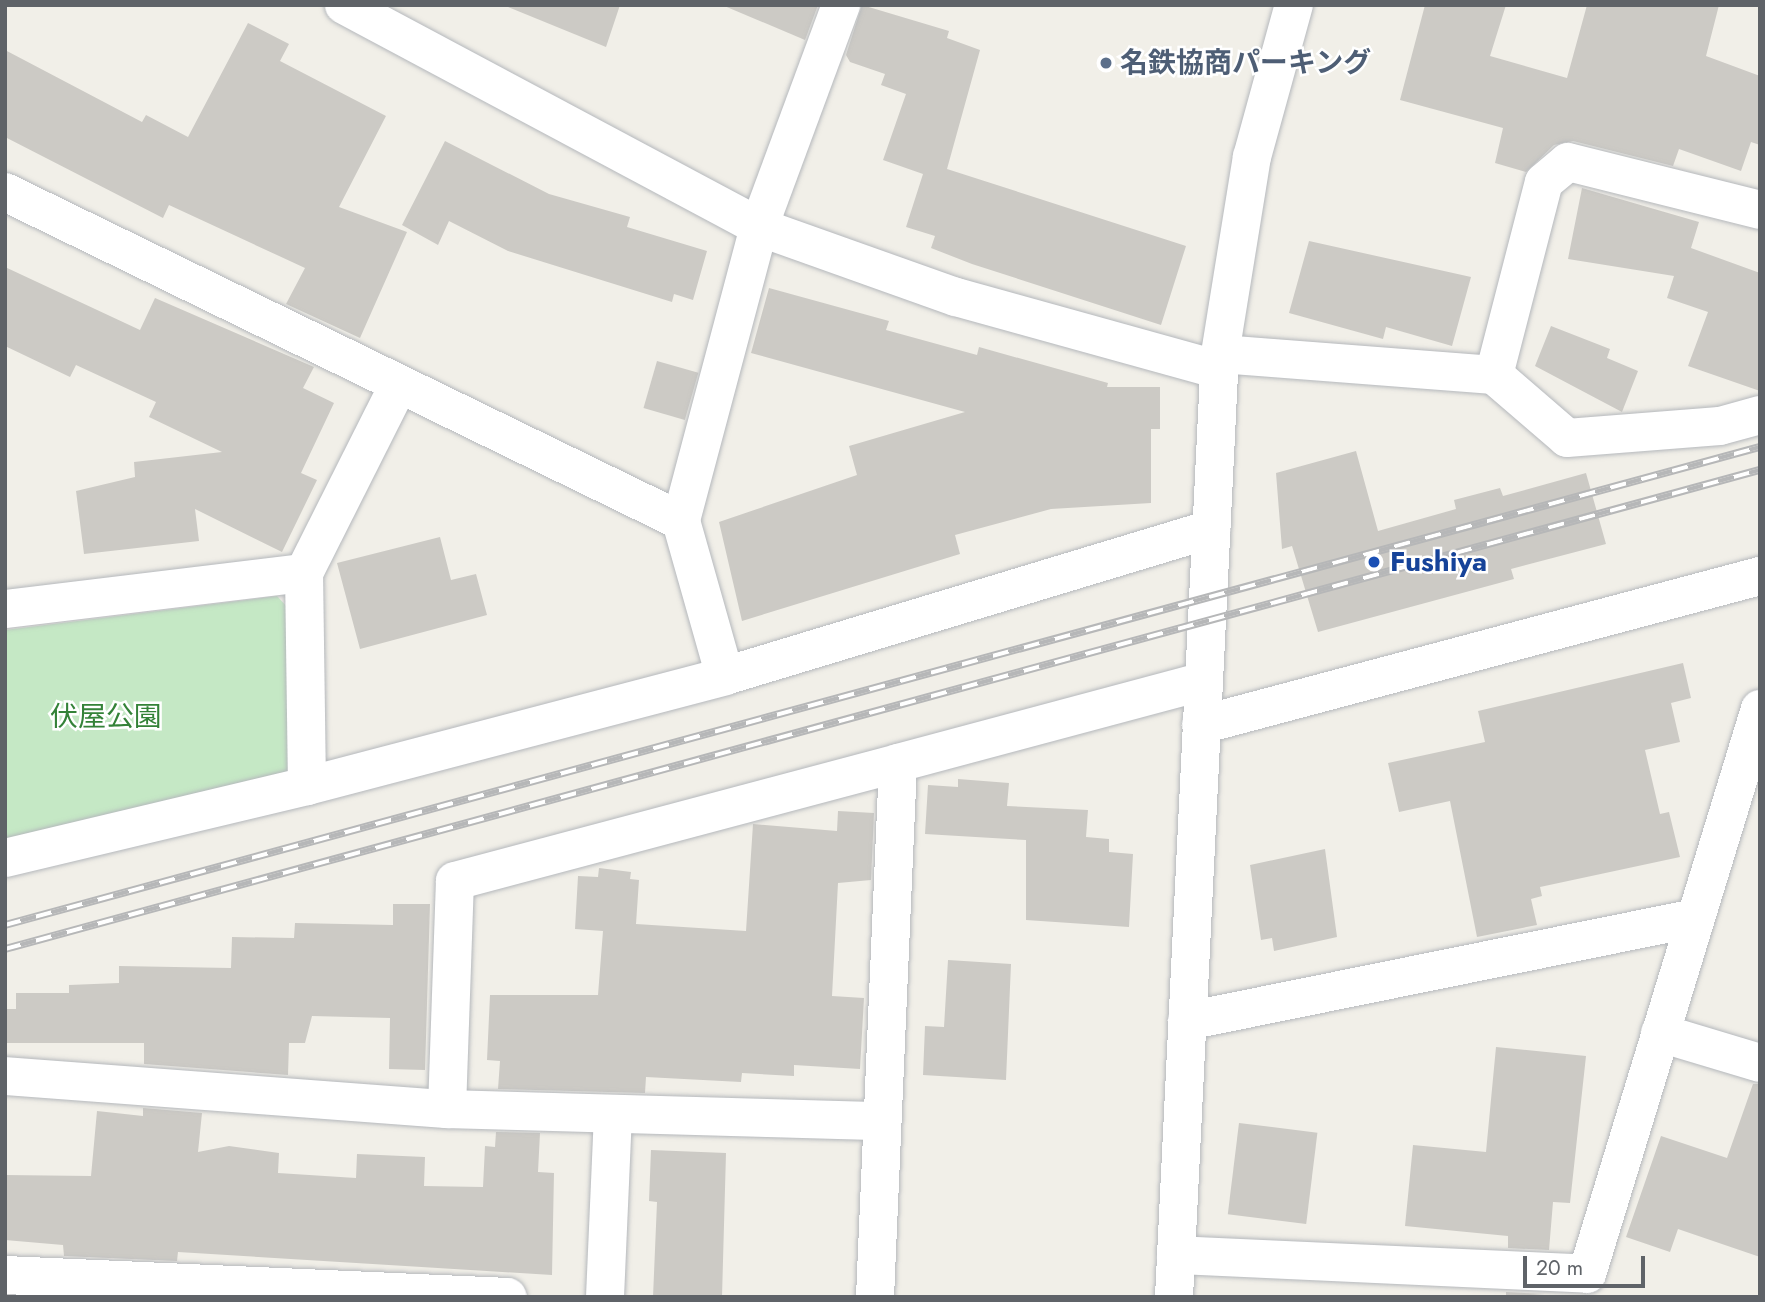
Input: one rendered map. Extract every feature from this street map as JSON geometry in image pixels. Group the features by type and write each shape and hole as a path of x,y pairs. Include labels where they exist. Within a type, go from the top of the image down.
{"street":[{"path":"344,5 759,227 956,297 1219,362 1494,375 1567,438 1720,426 1760,415"},
{"path":"725,676 681,521 759,227 841,5"},
{"path":"1174,1297 1219,362 1252,158 1294,5"},
{"path":"1494,375 1544,182 1568,162 1760,210"},
{"path":"5,192 398,386 681,521"},
{"path":"307,786 304,573 398,386"},
{"path":"5,858 307,786 725,676 1211,529"},
{"path":"5,609 304,573"},
{"path":"1201,725 1760,576"},
{"path":"447,1109 455,881 1203,681"},
{"path":"1176,1255 1448,1282 1587,1274 1695,918 1743,815 1760,709"},
{"path":"874,1297 898,763"},
{"path":"1187,1021 1695,918"},
{"path":"1660,1033 1760,1063"},
{"path":"5,1076 447,1109 882,1121"},
{"path":"605,1297 613,1114"},
{"path":"5,1275 243,1291 508,1297"}],"green space":[{"name":"伏屋公園","path":"277,596 289,609 290,777 5,841 5,630"}],"building":[{"path":"503,5 620,5 606,47"},
{"path":"722,5 818,5 805,40"},
{"path":"862,5 949,31 947,38 980,50 947,169 1186,246 1161,325 972,264 931,248 935,236 906,227 923,174 883,160 906,94 881,85 885,74 850,62 846,55"},
{"path":"1425,5 1506,5 1490,56 1567,78 1587,5 1719,5 1706,56 1760,76 1760,145 1751,142 1741,171 1679,149 1673,166 1573,141 1554,145 1526,172 1495,163 1503,128 1400,100"},
{"path":"248,23 289,44 280,61 386,116 339,207 407,232 360,338 286,304 305,268 169,205 163,218 5,137 5,50 142,122 146,115 188,137"},
{"path":"445,141 549,194 630,217 627,227 707,251 693,300 674,294 672,302 508,251 449,221 438,245 402,225"},
{"path":"1582,188 1699,222 1691,248 1760,273 1760,391 1688,366 1708,312 1667,298 1674,276 1568,259"},
{"path":"1309,241 1471,277 1452,346 1386,327 1383,339 1289,313"},
{"path":"5,267 140,330 155,298 314,367 303,388 334,403 301,473 317,480 282,552 195,509 199,541 84,554 76,491 135,477 134,462 222,452 149,417 156,402 76,365 70,377 5,346"},
{"path":"769,288 889,321 886,330 977,355 979,347 1108,383 1107,387 1160,387 1160,429 1151,429 1151,503 1051,509 955,535 960,554 742,621 719,522 857,475 849,446 965,412 751,353"},
{"path":"1551,326 1610,349 1607,358 1638,371 1622,412 1535,366"},
{"path":"657,361 698,373 685,420 643,408"},
{"path":"1356,451 1378,531 1456,509 1454,500 1500,488 1503,496 1586,473 1606,544 1511,569 1514,579 1318,632 1292,546 1282,549 1276,473"},
{"path":"440,537 451,580 476,574 487,615 360,649 337,563"},
{"path":"1683,663 1691,698 1671,703 1680,742 1645,750 1660,814 1669,812 1680,857 1540,887 1542,896 1531,899 1537,925 1477,937 1450,801 1399,812 1388,763 1485,742 1478,711"},
{"path":"958,779 1009,783 1007,806 1088,810 1086,837 1109,839 1109,852 1133,854 1129,927 1026,920 1026,840 925,834 928,785 958,787"},
{"path":"838,811 874,813 871,880 838,883 832,996 864,998 860,1069 794,1065 794,1076 742,1073 741,1082 646,1077 645,1093 498,1089 500,1061 487,1060 490,995 598,995 603,931 575,929 578,876 598,877 599,868 631,872 630,879 639,880 636,924 746,931 753,824 837,831"},
{"path":"1325,849 1337,937 1274,951 1272,938 1261,940 1250,865"},
{"path":"393,904 430,904 425,1070 389,1069 390,1018 312,1016 305,1043 289,1043 288,1075 144,1064 144,1043 5,1043 5,1009 16,1009 16,993 69,993 69,985 119,983 119,966 231,968 232,937 294,938 295,923 393,925"},
{"path":"948,960 1011,964 1006,1080 923,1075 925,1026 944,1027"},
{"path":"1496,1047 1586,1056 1570,1203 1553,1202 1549,1250 1508,1248 1508,1236 1405,1226 1413,1145 1486,1152"},
{"path":"1753,1084 1760,1084 1760,1257 1678,1229 1670,1252 1626,1237 1661,1136 1727,1158"},
{"path":"143,1108 202,1113 198,1152 229,1146 279,1153 278,1173 356,1178 357,1154 425,1157 424,1186 483,1187 485,1146 495,1147 496,1132 540,1133 538,1172 554,1173 552,1275 178,1252 177,1261 64,1256 63,1245 5,1240 5,1175 91,1176 97,1111 143,1116"},
{"path":"1239,1123 1317,1133 1306,1224 1228,1214"},
{"path":"651,1150 726,1153 722,1297 653,1297 657,1202 649,1201"},
{"path":"1506,1292 1545,1294 1506,1297"}],"railway":[{"path":"5,925 1760,447"},
{"path":"5,949 1760,470"}],"place":[{"name":"名鉄協商パーキング","path":"1106,63"},
{"name":"Fushiya","path":"1374,562"}]}
